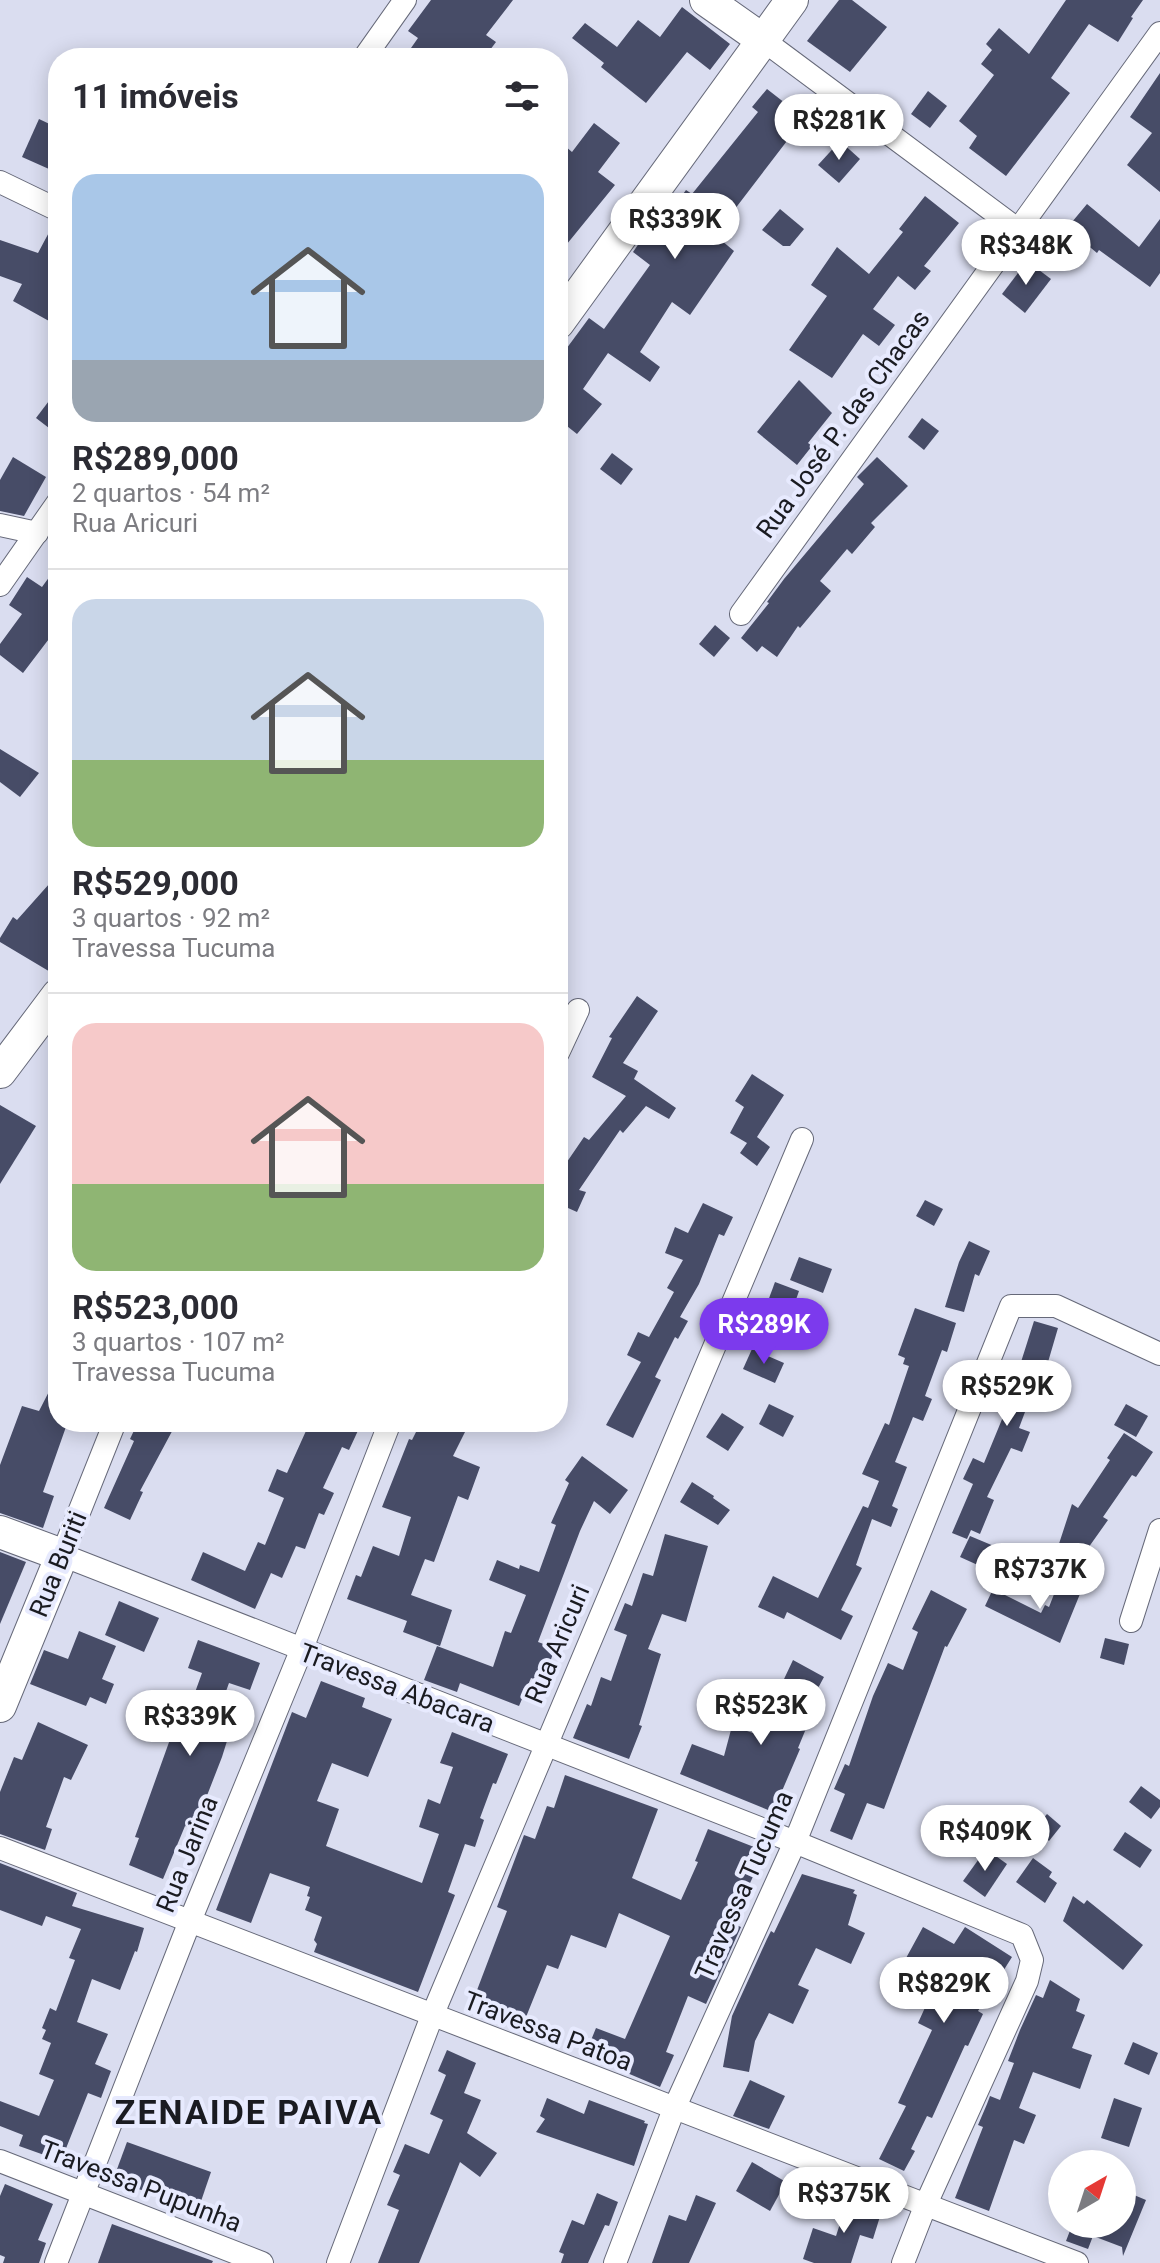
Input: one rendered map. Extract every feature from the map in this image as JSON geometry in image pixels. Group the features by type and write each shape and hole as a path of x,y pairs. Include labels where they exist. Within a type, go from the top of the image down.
{"street":[{"path":"371,48 405,0"},
{"path":"706,0 1017,229"},
{"path":"568,309 792,0"},
{"name":"Rua José P. das Chacas","path":"741,614 1160,33"},
{"path":"0,182 48,205"},
{"path":"0,585 48,517"},
{"path":"0,525 37,533"},
{"path":"0,1072 48,1008"},
{"path":"568,1032 578,1010"},
{"name":"Rua Aricuri","path":"338,2263 432,2016 802,1139"},
{"name":"Travessa Tucuma","path":"615,2263 674,2109 795,1842 1011,1306 1056,1306 1160,1354"},
{"name":"Rua Buriti","path":"0,1706 111,1432"},
{"name":"Rua Jarina","path":"56,2263 386,1432"},
{"path":"1131,1621 1160,1530"},
{"name":"Travessa Abacara","path":"0,1532 795,1842 1022,1935 1032,1960 1027,1981 926,2204 903,2263"},
{"name":"Travessa Patoa","path":"0,1848 1077,2263"},
{"name":"Travessa Pupunha","path":"0,2161 262,2263"}],"building":[{"path":"431,0 513,0 486,35 496,42 492,48 411,48 418,38 408,31"},
{"path":"839,0 852,0 887,27 850,72 807,41"},
{"path":"1066,0 1143,0 1118,42 1089,24 1051,78 1070,93 1006,176 969,148 977,136 959,121 994,75 981,64 992,50 986,44 999,28 1029,54"},
{"path":"682,7 730,44 710,70 687,52 646,103 601,67 604,63 572,38 585,23 617,47 638,20 660,37"},
{"path":"1160,73 1160,192 1127,165 1152,133 1130,117"},
{"path":"767,89 808,121 793,139 790,137 715,235 734,251 690,315 672,302 640,352 660,367 650,382 608,353 583,389 602,404 577,434 568,427 568,346 589,318 604,329 650,265 633,252 644,236 650,240 686,190 692,194 758,112 752,107"},
{"path":"928,91 947,106 930,128 911,114"},
{"path":"39,119 48,123 48,169 22,157"},
{"path":"594,123 620,143 598,172 615,185 568,243 568,149 572,152"},
{"path":"840,141 860,159 839,183 818,165"},
{"path":"925,196 959,223 924,266 931,271 915,290 898,276 873,309 895,325 879,346 863,334 832,378 789,350 827,296 811,285 837,247 869,274 903,232 899,229"},
{"path":"1087,204 1139,247 1160,219 1160,273 1150,287 1099,250 1097,253 1067,228"},
{"path":"780,209 804,229 790,246 783,246 762,230"},
{"path":"48,234 48,320 13,301 22,284 0,276 0,240 38,253"},
{"path":"1027,261 1051,279 1025,313 1002,294"},
{"path":"799,380 832,413 808,443 812,446 797,465 757,432"},
{"path":"48,402 48,427 36,418"},
{"path":"922,418 939,431 924,450 908,437"},
{"path":"612,453 633,469 621,485 600,469"},
{"path":"13,457 46,477 24,516 0,511 0,480"},
{"path":"877,457 908,486 871,523 875,527 852,554 847,549 820,581 831,591 800,628 798,626 777,657 762,646 757,652 741,638 784,579 864,484 857,477"},
{"path":"27,577 42,587 48,579 48,640 23,673 0,655 0,644 22,614 9,605"},
{"path":"715,625 730,638 714,657 699,644"},
{"path":"0,749 39,773 20,797 0,782"},
{"path":"48,885 48,971 0,942 13,917 17,920"},
{"path":"637,996 658,1011 623,1063 638,1071 634,1079 676,1108 669,1119 646,1106 623,1133 620,1130 579,1190 586,1192 577,1212 568,1208 568,1160 584,1137 589,1140 626,1096 592,1077 612,1038 609,1037"},
{"path":"752,1074 784,1095 757,1137 770,1147 757,1166 740,1153 747,1143 730,1133 744,1107 735,1101"},
{"path":"0,1105 36,1126 0,1184"},
{"path":"925,1200 943,1209 934,1226 916,1216"},
{"path":"703,1203 733,1217 724,1236 719,1234 699,1284 680,1317 688,1321 678,1339 675,1337 655,1377 661,1380 633,1438 606,1425 641,1362 627,1355 638,1332 649,1337 674,1292 667,1288 683,1260 665,1253 675,1227 688,1233"},
{"path":"969,1241 990,1251 979,1276 975,1274 964,1312 945,1307"},
{"path":"799,1257 832,1269 823,1293 790,1280"},
{"path":"775,1282 799,1291 792,1311 768,1301"},
{"path":"915,1308 956,1323 947,1352 942,1350 925,1396 932,1399 923,1421 913,1417 895,1462 907,1467 892,1506 898,1509 891,1527 872,1519 856,1565 862,1568 841,1610 853,1616 841,1640 787,1612 784,1619 758,1607 773,1576 818,1598 863,1506 868,1508 879,1481 862,1474 885,1423 889,1425 909,1366 903,1364 905,1358 898,1355"},
{"path":"752,1313 774,1322 765,1345 743,1336"},
{"path":"1034,1321 1058,1328 1046,1369 1051,1371 1044,1391 1034,1388 1019,1428 1030,1432 1022,1452 1011,1448 987,1497 994,1500 980,1534 971,1530 967,1539 952,1533 973,1484 963,1479 973,1458 984,1463 1005,1412 993,1407 1002,1380 1014,1384"},
{"path":"752,1349 784,1363 775,1383 743,1369"},
{"path":"48,1393 48,1432 64,1432 43,1492 54,1496 43,1528 0,1513 0,1465 22,1406 39,1411"},
{"path":"769,1404 794,1416 783,1437 759,1424"},
{"path":"1126,1404 1148,1416 1136,1437 1114,1425"},
{"path":"722,1413 744,1427 728,1451 706,1437"},
{"path":"133,1432 172,1432 140,1491 143,1492 130,1520 104,1508 134,1441 130,1439"},
{"path":"305,1432 357,1432 349,1450 342,1447 323,1488 334,1493 324,1515 319,1513 305,1549 296,1546 282,1578 271,1573 255,1609 191,1580 203,1552 245,1571 258,1542 265,1545 284,1498 268,1491 277,1469 287,1473"},
{"path":"416,1432 465,1432 453,1456 480,1467 468,1500 458,1496 434,1562 425,1559 411,1595 452,1610 440,1646 403,1632 407,1621 347,1599 356,1575 361,1577 373,1546 399,1556 411,1517 382,1507 409,1439 412,1440"},
{"path":"1124,1433 1153,1452 1136,1477 1132,1475 1103,1517 1108,1520 1086,1551 1082,1564 1055,1556 1072,1504 1078,1508"},
{"path":"582,1456 628,1490 610,1514 594,1501 580,1531 538,1642 555,1648 543,1682 531,1678 519,1706 460,1683 457,1692 424,1680 437,1646 493,1667 505,1631 511,1633 526,1595 489,1580 497,1560 519,1569 520,1565 539,1572 556,1525 551,1523 569,1483 565,1480"},
{"path":"692,1482 730,1510 718,1525 680,1502"},
{"path":"665,1534 708,1546 686,1622 662,1614 648,1649 661,1654 639,1725 642,1726 629,1759 573,1738 587,1704 591,1706 601,1677 611,1681 627,1635 614,1630 625,1603 632,1606 643,1573 653,1576"},
{"path":"970,1536 1001,1549 991,1571 960,1557"},
{"path":"0,1552 26,1562 0,1624"},
{"path":"1060,1579 1082,1589 1060,1643 985,1606 993,1589 1041,1613 1045,1605 1049,1607"},
{"path":"931,1590 967,1609 945,1646 884,1809 867,1803 852,1840 830,1831 845,1794 834,1789 845,1764 849,1766 888,1663 903,1670 918,1632 912,1629"},
{"path":"119,1601 159,1618 144,1652 105,1635"},
{"path":"79,1631 116,1646 102,1679 114,1684 106,1704 90,1697 86,1706 30,1684 44,1650 68,1659"},
{"path":"1105,1638 1129,1644 1124,1665 1100,1658"},
{"path":"198,1640 260,1663 250,1690 229,1683 216,1719 232,1725 222,1757 194,1829 185,1826 163,1879 129,1865 139,1838 135,1837 182,1706 189,1709 202,1673 188,1668"},
{"path":"793,1660 824,1677 803,1716 810,1719 773,1812 680,1774 692,1744 724,1756 732,1726 759,1732"},
{"path":"321,1681 365,1698 362,1707 392,1719 368,1777 332,1763 317,1801 339,1809 326,1846 422,1883 439,1834 419,1827 428,1799 440,1804 453,1767 440,1763 452,1732 508,1754 480,1818 484,1820 475,1847 465,1844 448,1892 455,1895 418,1992 314,1952 317,1944 314,1940 322,1917 305,1910 310,1887 270,1873 251,1923 216,1910 292,1712 306,1718"},
{"path":"38,1722 88,1745 71,1780 64,1777 46,1827 52,1829 45,1850 0,1834 0,1792 14,1757 22,1760"},
{"path":"565,1775 658,1809 632,1878 681,1900 708,1829 754,1847 750,1858 760,1862 731,1923 741,1927 706,2004 688,1996 666,2052 674,2055 660,2087 585,2055 596,2028 625,2039 670,1936 619,1913 606,1948 571,1935 558,1969 547,1965 524,2022 506,2016 505,2019 471,2006 507,1911 497,1907 524,1835 535,1839 547,1806 554,1808"},
{"path":"1141,1786 1160,1800 1160,1807 1151,1819 1129,1802"},
{"path":"1047,1814 1061,1826 1049,1841 1034,1829"},
{"path":"1125,1832 1152,1850 1140,1868 1113,1850"},
{"path":"986,1849 1007,1864 985,1897 963,1881"},
{"path":"1033,1858 1052,1872 1049,1877 1057,1883 1045,1903 1016,1882"},
{"path":"0,1863 77,1893 72,1906 144,1928 120,1990 92,1979 77,2022 108,2034 95,2064 111,2071 101,2098 88,2093 61,2161 19,2146 23,2135 0,2126 0,2101 39,2116 54,2080 39,2074 51,2043 42,2039 46,2030 42,2028 50,2008 56,2011 75,1960 69,1958 81,1929 46,1916 42,1926 0,1910"},
{"path":"802,1874 855,1890 853,1893 857,1895 848,1925 865,1933 851,1964 816,1948 798,1985 809,1990 793,2024 769,2013 755,2041 749,2072 723,2067 732,2016 767,1939 771,1931 774,1933"},
{"path":"1073,1896 1084,1904 1087,1900 1143,1945 1123,1970 1063,1921"},
{"path":"923,1927 954,1944 965,1927 1012,1957 978,2011 983,2014 968,2046 965,2045 932,2118 927,2116 911,2149 915,2151 904,2171 879,2159 906,2106 898,2103 932,2030 918,2023 938,1979 905,1960"},
{"path":"1050,1980 1080,1999 1076,2011 1085,2015 1072,2048 1092,2055 1080,2089 1033,2072 1019,2108 1036,2115 1024,2144 1014,2140 989,2211 955,2198 983,2127 978,2125 990,2096 1000,2100 1014,2063 1008,2061 1020,2030 1036,1995 1043,1998"},
{"path":"1133,2042 1158,2053 1149,2075 1124,2064"},
{"path":"447,2050 476,2063 464,2093 481,2100 467,2133 497,2153 480,2177 460,2162 419,2263 378,2263 399,2210 387,2205 400,2175 393,2172 405,2144 429,2154 443,2120 430,2114 446,2075 438,2071"},
{"path":"750,2080 785,2096 769,2129 733,2116"},
{"path":"547,2098 584,2114 589,2100 645,2121 648,2124 634,2166 536,2132 545,2119 540,2116"},
{"path":"1114,2098 1142,2108 1129,2147 1101,2138"},
{"path":"127,2142 211,2172 198,2210 113,2180"},
{"path":"752,2162 786,2182 770,2211 736,2191"},
{"path":"5,2184 53,2204 38,2240 46,2243 39,2263 3,2263 5,2257 0,2255 0,2196"},
{"path":"597,2193 618,2202 609,2226 605,2225 588,2263 561,2263 564,2254 559,2252 572,2220 584,2225"},
{"path":"696,2195 716,2203 689,2263 652,2263 669,2215 686,2221"},
{"path":"1136,2196 1146,2200 1136,2224"},
{"path":"848,2199 882,2210 873,2239 860,2235 851,2263 814,2263 803,2259 813,2228 836,2236"},
{"path":"112,2224 213,2261 98,2263"},
{"path":"1067,2238 1092,2238 1088,2249 1066,2241"},
{"path":"1098,2238 1130,2238 1123,2256 1122,2247"}],"district":[{"name":"ZENAIDE PAIVA","path":"249,2112"}]}
